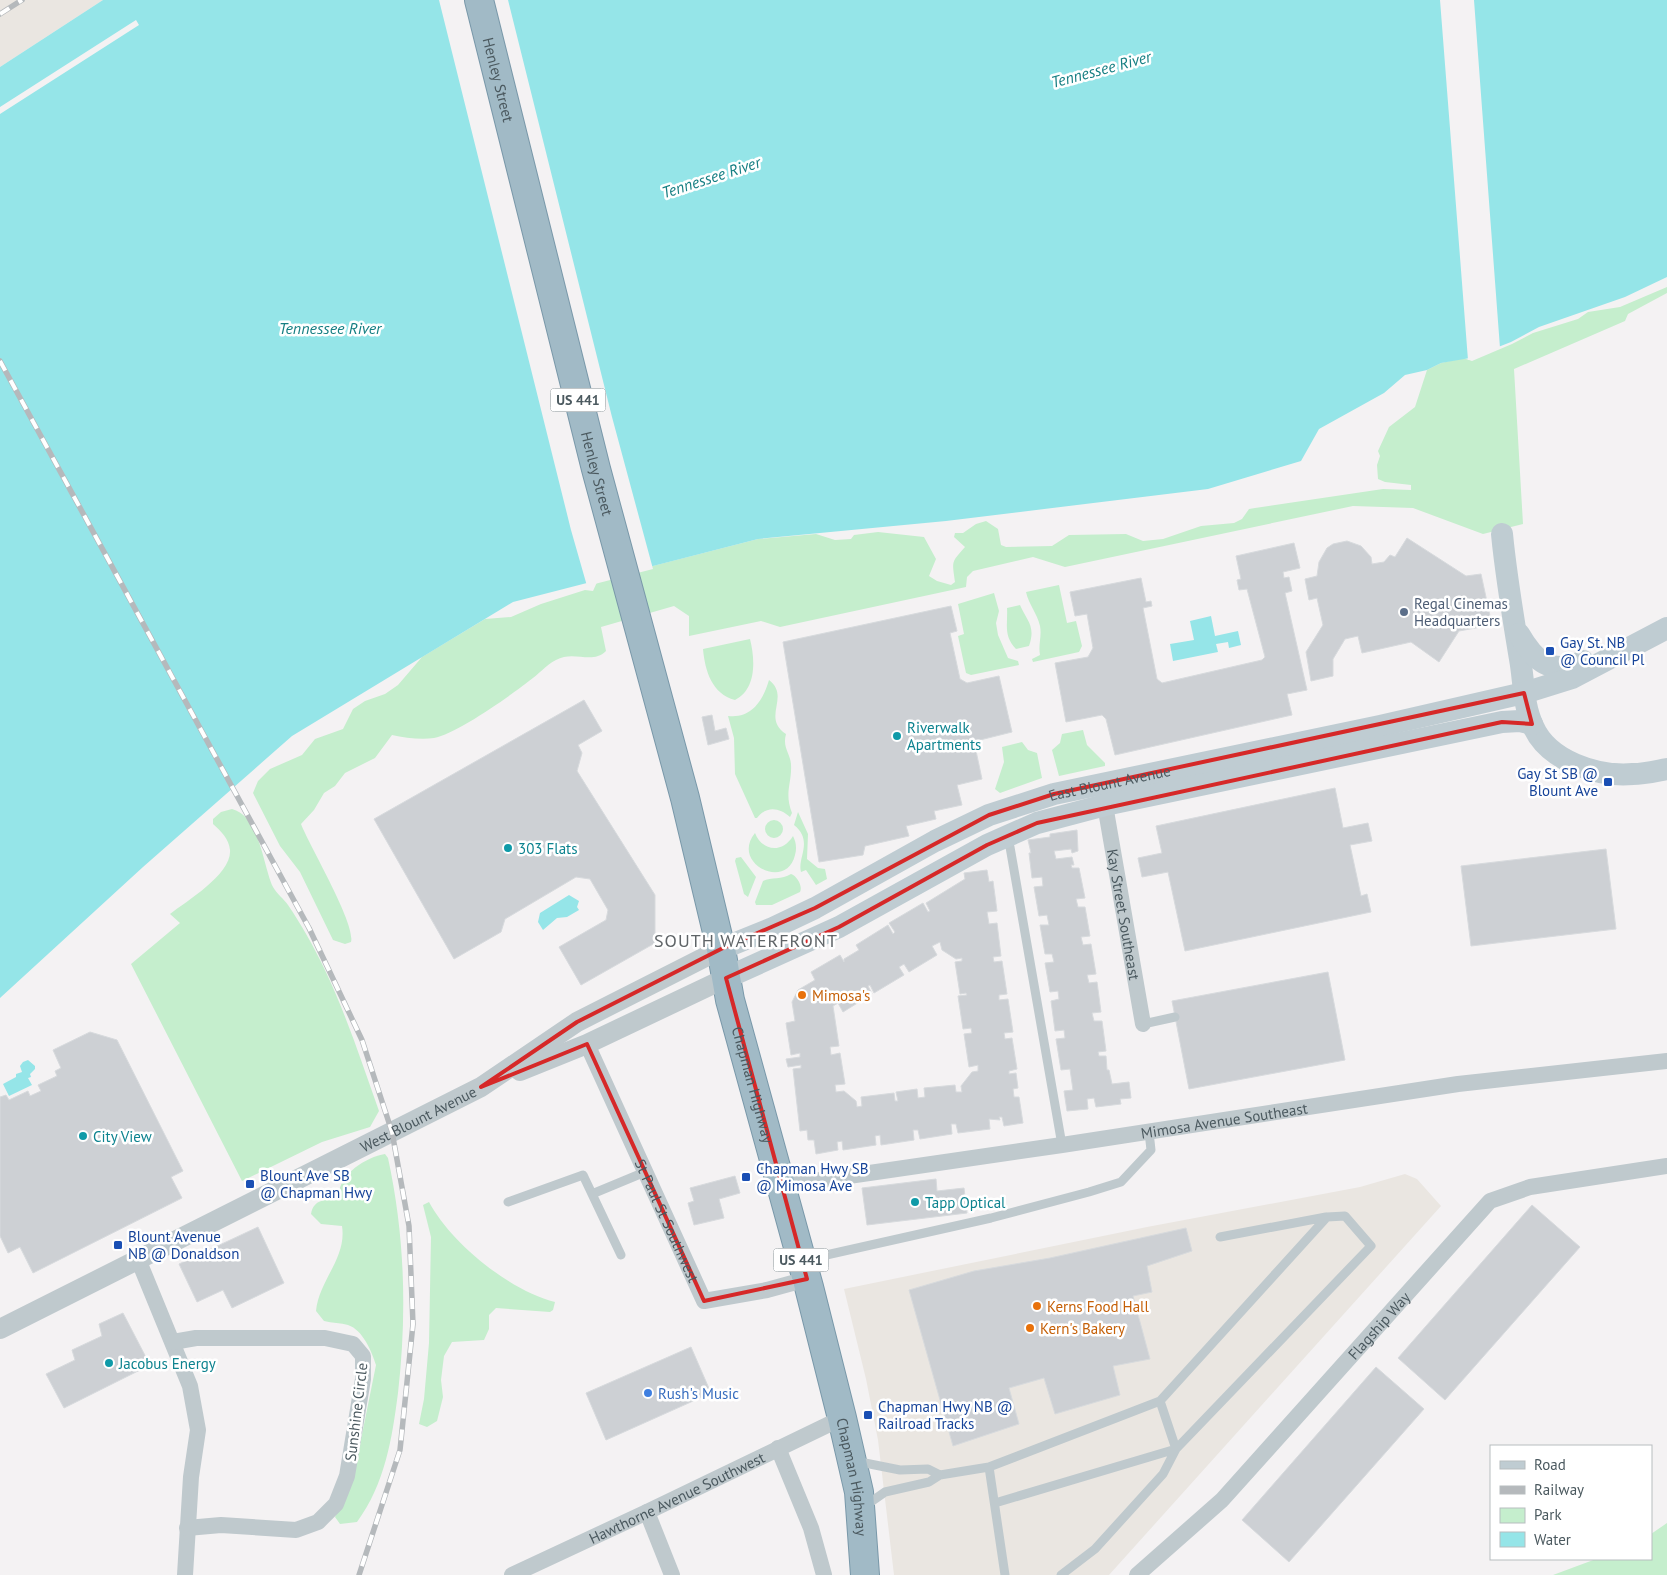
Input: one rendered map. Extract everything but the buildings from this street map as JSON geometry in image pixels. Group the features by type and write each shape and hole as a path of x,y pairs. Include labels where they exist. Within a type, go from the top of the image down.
{"highway":[{"name":"Henley Street","path":"479,0 591,451 685,798"},
{"name":"Chapman Highway","path":"685,798 721,949 726,978 780,1186 804,1270 852,1460 860,1510 865,1575"}],"main road":[{"path":"1502,534 1513,625 1524,693 1532,724 1539,739 1553,752 1578,765 1616,774 1633,774 1667,769"},
{"path":"1513,625 1528,650 1536,658 1546,665 1558,668 1573,666 1610,647 1624,643 1642,642"},
{"name":"East Blount Avenue","path":"721,949 773,928 815,908 935,841 989,815 1054,794 1104,794 1382,737 1572,678 1667,628"},
{"path":"1382,737 1502,722 1520,721 1532,724"},
{"path":"726,978 839,927 1003,838 1104,794"},
{"path":"989,815 1003,838"}],"street":[{"name":"Kay Street Southeast","path":"1104,794 1143,1024"},
{"name":"West Blount Avenue","path":"0,1329 481,1087 577,1022 721,949"},
{"path":"481,1087 587,1044 726,978"},
{"path":"577,1022 587,1044"},
{"name":"St Paul St Southwest","path":"587,1044 704,1301 767,1290 804,1270"},
{"name":"Mimosa Avenue Southeast","path":"780,1186 1458,1084 1667,1061"},
{"name":"Flagship Way","path":"1137,1575 1222,1500 1490,1201 1530,1187 1667,1166"},
{"path":"138,1259 190,1386 198,1430 191,1477 186,1575"},
{"name":"Sunshine Circle","path":"173,1342 196,1338 326,1338 353,1344 363,1356 363,1379 347,1476 336,1504 318,1522 296,1530 221,1525 187,1528"},
{"name":"Hawthorne Avenue Southwest","path":"512,1575 842,1418"},
{"path":"778,1448 811,1528 824,1575"},
{"path":"647,1512 672,1575"}],"lane":[{"path":"1003,838 1010,847 1062,1145"},
{"path":"1143,1024 1175,1018"},
{"path":"804,1270 1121,1182 1151,1150 1149,1132"},
{"path":"592,1194 645,1172"},
{"path":"508,1202 583,1175 621,1255"},
{"path":"860,1510 885,1492 930,1482 940,1475 989,1467 1160,1401 1327,1216"},
{"path":"1060,1575 1095,1549 1163,1474 1176,1449 1371,1246 1345,1216 1327,1216 1220,1237"},
{"path":"1160,1401 1176,1449"},
{"path":"994,1503 1176,1449"},
{"path":"852,1460 900,1470 928,1470 940,1475"},
{"path":"989,1467 1005,1575"}],"highlighted area":[{"path":"1524,693 1532,724 1502,722 1037,823 987,845 839,927 726,978 807,1279 704,1301 587,1044 481,1087 577,1022 721,949 815,908 989,815 1054,794"}],"shaded area":[{"path":"0,0 103,0 0,67"},
{"path":"1405,1174 1417,1179 1441,1206 1109,1575 894,1575 878,1440 866,1379 844,1289 1147,1227 1360,1187"}],"green space":[{"path":"1667,287 1667,293 1628,314 1625,321 1514,369 1523,524 1483,534 1413,508 1353,506 1065,567 1033,557 973,571 967,577 966,587 780,627 761,621 689,636 689,616 674,606 601,627 606,651 601,655 595,657 569,656 556,660 496,705 444,735 424,739 392,735 375,758 345,773 335,786 324,793 314,810 301,824 347,919 351,933 351,942 345,944 333,940 300,872 280,846 253,793 258,781 270,769 302,755 315,739 343,729 353,709 365,701 385,694 398,685 422,657 485,619 511,617 541,604 585,590 593,591 598,580 758,539 816,534 835,540 851,539 854,535 878,532 924,537 936,559 929,576 937,581 951,585 955,582 954,562 965,547 954,537 955,533 963,533 976,524 986,521 998,529 1001,545 1006,547 1052,546 1069,535 1126,534 1143,541 1163,539 1201,526 1234,523 1242,519 1249,509 1383,489 1411,490 1411,485 1385,482 1378,479 1377,465 1380,456 1378,451 1389,427 1415,407 1427,370 1441,363 1463,358 1472,361 1533,333 1578,319 1588,312 1620,307"},
{"path":"1059,585 1067,623 1076,621 1082,646 1079,652 1033,662 1032,659 1040,655 1040,630 1039,621 1026,592"},
{"path":"994,593 999,611 996,623 998,635 1008,658 1018,661 1019,665 971,675 966,673 958,636 964,634 958,604"},
{"path":"1020,605 1030,624 1032,633 1029,646 1016,649 1008,635 1007,608"},
{"path":"750,639 753,655 753,673 747,689 735,700 727,697 715,687 708,673 703,649"},
{"path":"769,680 777,693 776,721 786,734 785,743 790,757 791,771 788,794 792,813 790,817 781,811 773,809 764,811 755,818 735,774 734,738 728,716 744,714 755,707 760,701"},
{"path":"1083,730 1087,745 1105,763 1105,766 1059,776 1052,750 1060,743 1062,734"},
{"path":"1022,742 1028,750 1037,753 1042,778 1000,793 995,789 1004,762 1002,747"},
{"path":"232,809 249,821 255,831 273,887 298,920 324,968 347,1021 379,1111 370,1127 322,1142 242,1181 131,964 180,923 170,914 207,886 224,868 229,859 230,850 228,842 213,824 213,819 221,812"},
{"path":"798,812 808,834 807,859 818,868 825,869 827,879 816,885 806,870 801,872 800,867 804,843 800,831 794,825"},
{"path":"770,820 778,820 783,825 781,836 770,838 765,833 765,825"},
{"path":"755,833 762,844 772,848 783,846 793,836 796,850 790,866 782,871 772,872 763,869 755,863 750,855 749,844"},
{"path":"741,857 756,877 748,897 744,894 735,861 736,858"},
{"path":"791,874 799,881 800,892 772,905 756,905 755,902 763,881"},
{"path":"385,1154 388,1158 394,1187 403,1275 403,1334 398,1393 390,1444 381,1477 367,1507 357,1522 340,1524 335,1517 353,1479 376,1365 369,1348 358,1332 348,1325 324,1321 316,1311 322,1289 337,1259 342,1238 342,1226 321,1224 311,1214 315,1205 321,1201 339,1196 343,1181 354,1168 370,1159"},
{"path":"429,1202 439,1218 452,1233 483,1263 519,1288 555,1302 553,1310 550,1312 496,1308 489,1315 489,1329 484,1340 452,1342 444,1356 441,1380 443,1397 437,1421 427,1427 419,1424 424,1399 429,1343 431,1237 423,1205"},
{"path":"1667,1523 1667,1575 1553,1575 1593,1560 1652,1560 1652,1533"}],"water":[{"name":"Tennessee River","path":"103,0 1667,0 1667,277 1625,297 1539,327 1511,342 1470,358 1441,363 1427,370 1405,375 1384,393 1319,429 1301,461 1208,489 946,521 758,539 513,602 292,736 143,867 0,998 0,67"},
{"path":"1211,616 1215,636 1238,631 1241,645 1229,648 1228,642 1216,644 1218,652 1173,661 1170,644 1194,640 1190,621"},
{"path":"569,895 579,901 577,907 579,910 567,917 557,918 543,930 538,922 540,913"},
{"path":"28,1060 35,1066 35,1069 30,1074 31,1077 28,1078 32,1085 9,1096 3,1084 16,1077 16,1074 22,1072 20,1066"}],"pier":[{"path":"439,0 508,0 612,417 653,569 587,586 571,530"},
{"path":"1440,0 1474,0 1500,348 1468,360"},
{"path":"136,20 139,25 0,114 0,107"}],"railway":[{"path":"0,14 22,0"},
{"path":"0,361 309,928 362,1040 392,1132 409,1226 413,1324 400,1450 359,1575"}],"place":[{"name":"Regal Cinemas Headquarters","path":"1404,612"},
{"name":"Gay St. NB @ Council Pl","path":"1550,651"},
{"name":"Riverwalk Apartments","path":"897,736"},
{"name":"Gay St SB @ Blount Ave","path":"1608,782"},
{"name":"303 Flats","path":"508,848"},
{"name":"Mimosa's","path":"802,995"},
{"name":"City View","path":"83,1136"},
{"name":"Chapman Hwy SB @ Mimosa Ave","path":"746,1177"},
{"name":"Blount Ave SB @ Chapman Hwy","path":"250,1184"},
{"name":"Tapp Optical","path":"915,1202"},
{"name":"Blount Avenue NB @ Donaldson","path":"118,1245"},
{"name":"Kerns Food Hall","path":"1037,1306"},
{"name":"Kern's Bakery","path":"1030,1328"},
{"name":"Jacobus Energy","path":"109,1363"},
{"name":"Rush's Music","path":"648,1393"},
{"name":"Chapman Hwy NB @ Railroad Tracks","path":"868,1415"}],"district":[{"name":"SOUTH WATERFRONT","path":"746,940"}]}
